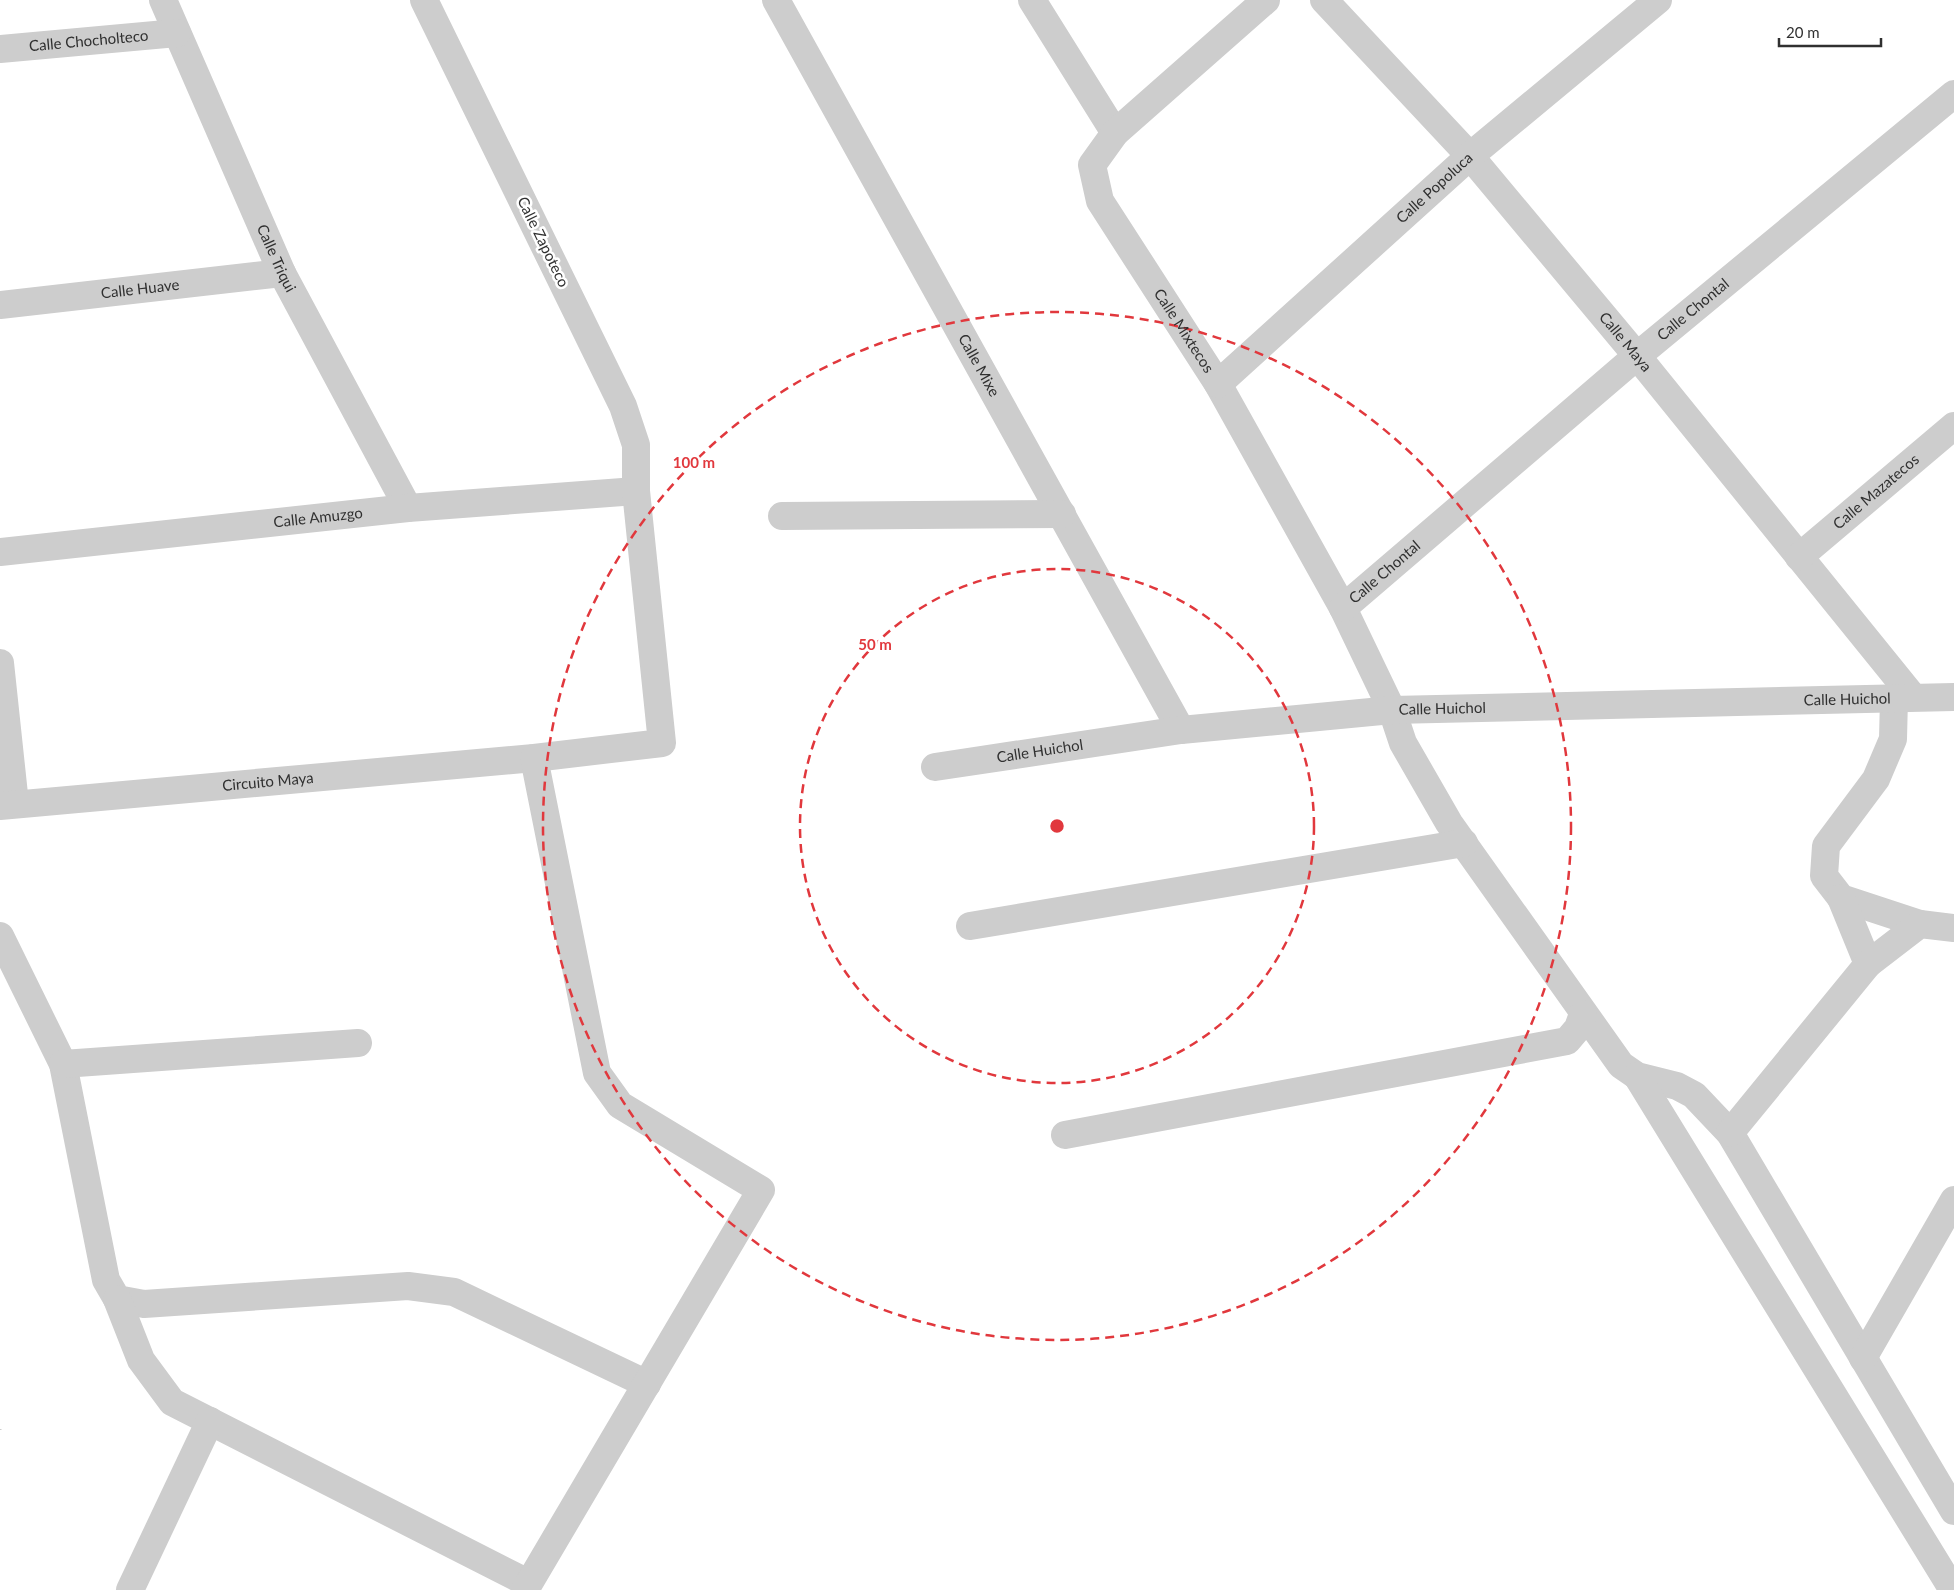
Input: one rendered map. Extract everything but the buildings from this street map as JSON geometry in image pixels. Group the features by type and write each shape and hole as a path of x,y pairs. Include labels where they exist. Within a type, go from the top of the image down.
{"street":[{"name":"Calle Triqui","path":"163,0 282,273 408,508"},
{"name":"Calle Zapoteco","path":"424,0 623,406 636,445 636,491 662,743 534,758"},
{"name":"Calle Mixe","path":"776,0 1181,730"},
{"path":"1032,0 1116,133"},
{"name":"Calle Mixtecos","path":"1266,0 1116,133 1092,165 1100,201 1218,384 1343,608 1392,710 1403,743 1449,823 1583,1014 1621,1065 1637,1076"},
{"name":"Calle Maya","path":"1324,0 1470,156 1637,356 1799,557 1903,697"},
{"name":"Calle Popoluca","path":"1218,384 1470,156 1658,0"},
{"name":"Calle Chocholteco","path":"0,49 177,33"},
{"name":"Calle Chontal","path":"1343,608 1637,356 1954,94"},
{"name":"Calle Huave","path":"0,305 282,273"},
{"name":"Calle Mazatecos","path":"1799,557 1954,426"},
{"name":"Calle Amuzgo","path":"0,552 408,508 636,491"},
{"path":"782,516 1062,514"},
{"path":"0,663 8,805"},
{"path":"1868,964 1840,898 1824,876 1826,846 1876,779 1893,740 1903,697"},
{"name":"Calle Huichol","path":"935,767 1181,730 1392,710 1954,697"},
{"path":"0,936 63,1064 106,1280 117,1299 141,1360 172,1402 526,1587 761,1190 620,1105 597,1073 534,758"},
{"name":"Circuito Maya","path":"8,805 534,758"},
{"path":"970,926 1464,843"},
{"path":"1840,898 1920,924 1954,928"},
{"path":"1730,1133 1868,964 1920,924"},
{"path":"1065,1135 1567,1041 1578,1028 1583,1014"},
{"path":"63,1064 358,1043"},
{"path":"1637,1076 1677,1086 1694,1095 1730,1133 1954,1511"},
{"path":"1637,1076 1953,1590"},
{"path":"1863,1358 1954,1200"},
{"path":"117,1299 144,1304 408,1286 454,1292 647,1384"},
{"path":"130,1590 210,1421"}]}
